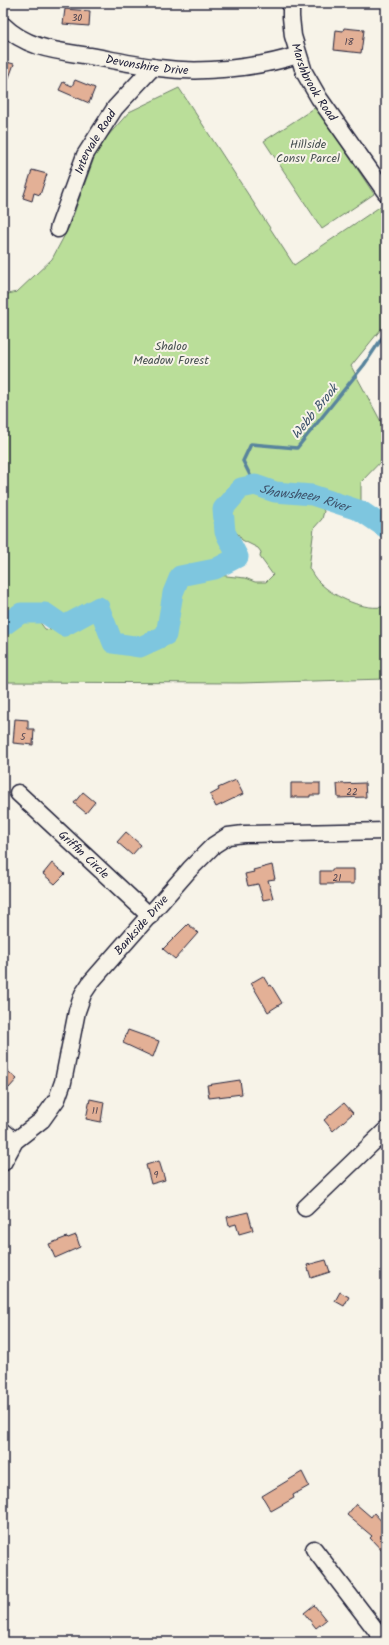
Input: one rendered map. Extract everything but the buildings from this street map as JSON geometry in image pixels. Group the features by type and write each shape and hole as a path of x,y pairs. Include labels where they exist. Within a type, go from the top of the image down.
{"street":[{"name":"Marshbrook Road","path":"291,3 293,36 304,72 319,98 386,193"},
{"name":"Devonshire Drive","path":"3,25 21,39 36,46 177,70 208,70 252,65 283,60 298,55"},
{"name":"Intervale Road","path":"58,230 85,155 115,108 153,67"},
{"name":"Griffin Circle","path":"18,793 150,916"},
{"name":"Bankside Drive","path":"3,1163 16,1141 42,1120 57,1099 63,1082 77,1011 83,994 91,982 214,844 228,836 244,834 386,831"},
{"path":"3,1130 16,1141"},
{"path":"305,1208 386,1130"},
{"path":"314,1549 385,1642"}],"green space":[{"name":"Shaloo Meadow Forest","path":"179,88 294,265 381,206 386,213 386,323 351,366 386,431 386,456 361,482 361,511 312,495 275,492 255,485 241,488 223,509 225,532 238,557 215,569 199,573 245,578 255,582 266,582 273,575 260,557 261,552 258,548 242,540 226,523 225,517 240,493 251,489 261,491 282,501 306,500 320,505 324,511 322,519 314,528 309,568 318,581 342,598 369,607 386,606 386,679 240,683 3,682 3,295 17,292 52,259 69,227 98,147 129,112","holes":["173,594 175,616 172,626 166,635","99,607 110,636 101,625 93,611","40,613 45,613 64,626 55,626 51,630 45,629 39,621","75,621 69,626 64,626","166,635 159,643 152,646 141,647"]},
{"name":"Hillside Consv Parcel","path":"316,107 374,194 322,229 264,141"}],"waterway":[{"name":"Webb Brook","path":"255,485 243,461 251,444 297,448 364,365 386,332"},
{"name":"Shawsheen River","path":"3,626 21,613 45,613 64,626 99,607 113,643 140,647 166,635 173,593 180,576 215,569 238,557 225,532 223,509 241,488 255,485 275,492 312,495 361,511 386,528"}]}
